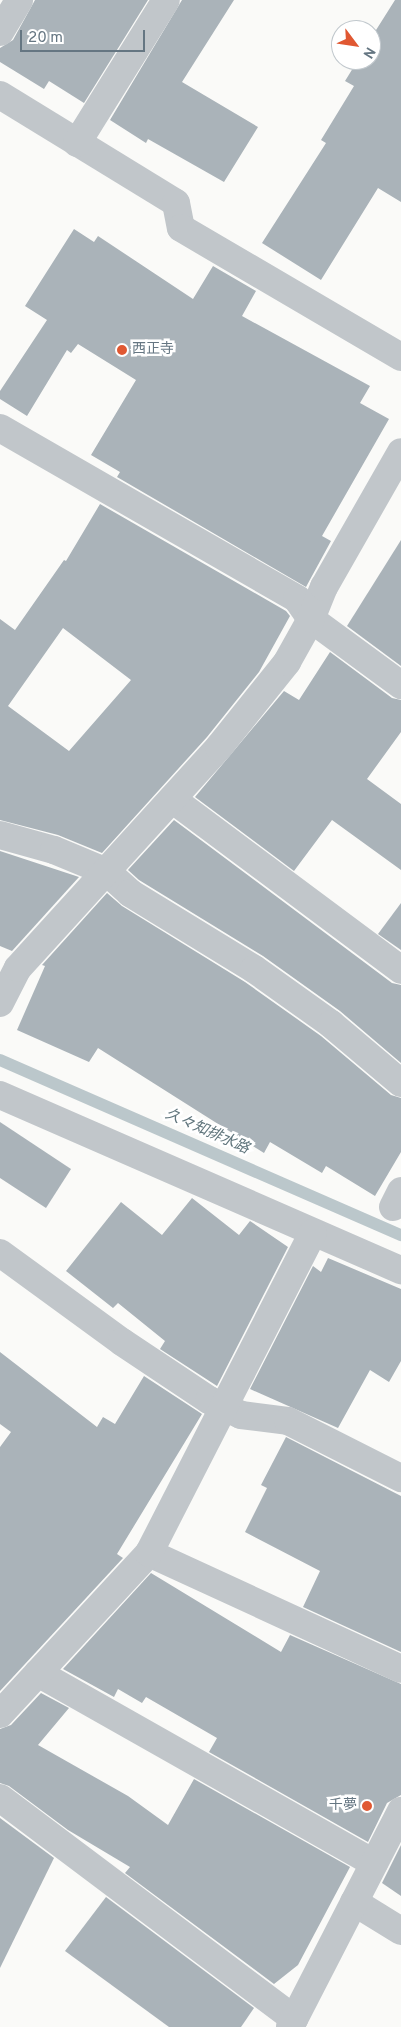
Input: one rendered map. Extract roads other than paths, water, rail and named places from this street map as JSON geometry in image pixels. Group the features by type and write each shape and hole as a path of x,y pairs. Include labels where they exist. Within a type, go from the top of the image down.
{"street":[{"path":"0,32 19,0"},
{"path":"77,143 166,0"},
{"path":"0,95 176,202 181,228 401,357"},
{"path":"0,428 297,600 311,619 401,685"},
{"path":"0,1003 18,968 172,799 287,662 311,619 324,587 401,452"},
{"path":"172,799 401,970"},
{"path":"0,835 54,850 107,872 130,893 254,969 331,1024 401,1083"},
{"path":"0,1095 401,1270"},
{"path":"0,1714 148,1552 313,1232"},
{"path":"0,1253 122,1342 222,1408 241,1415 288,1421 401,1478"},
{"path":"148,1552 401,1669"},
{"path":"38,1673 374,1863"},
{"path":"0,1798 292,2023 401,1811"},
{"path":"354,1902 401,1931"}],"waterway":[{"name":"久々知排水路","path":"0,1060 401,1235"}],"place":[{"name":"西正寺","path":"122,350"},
{"name":"千夢","path":"367,1806"}]}
